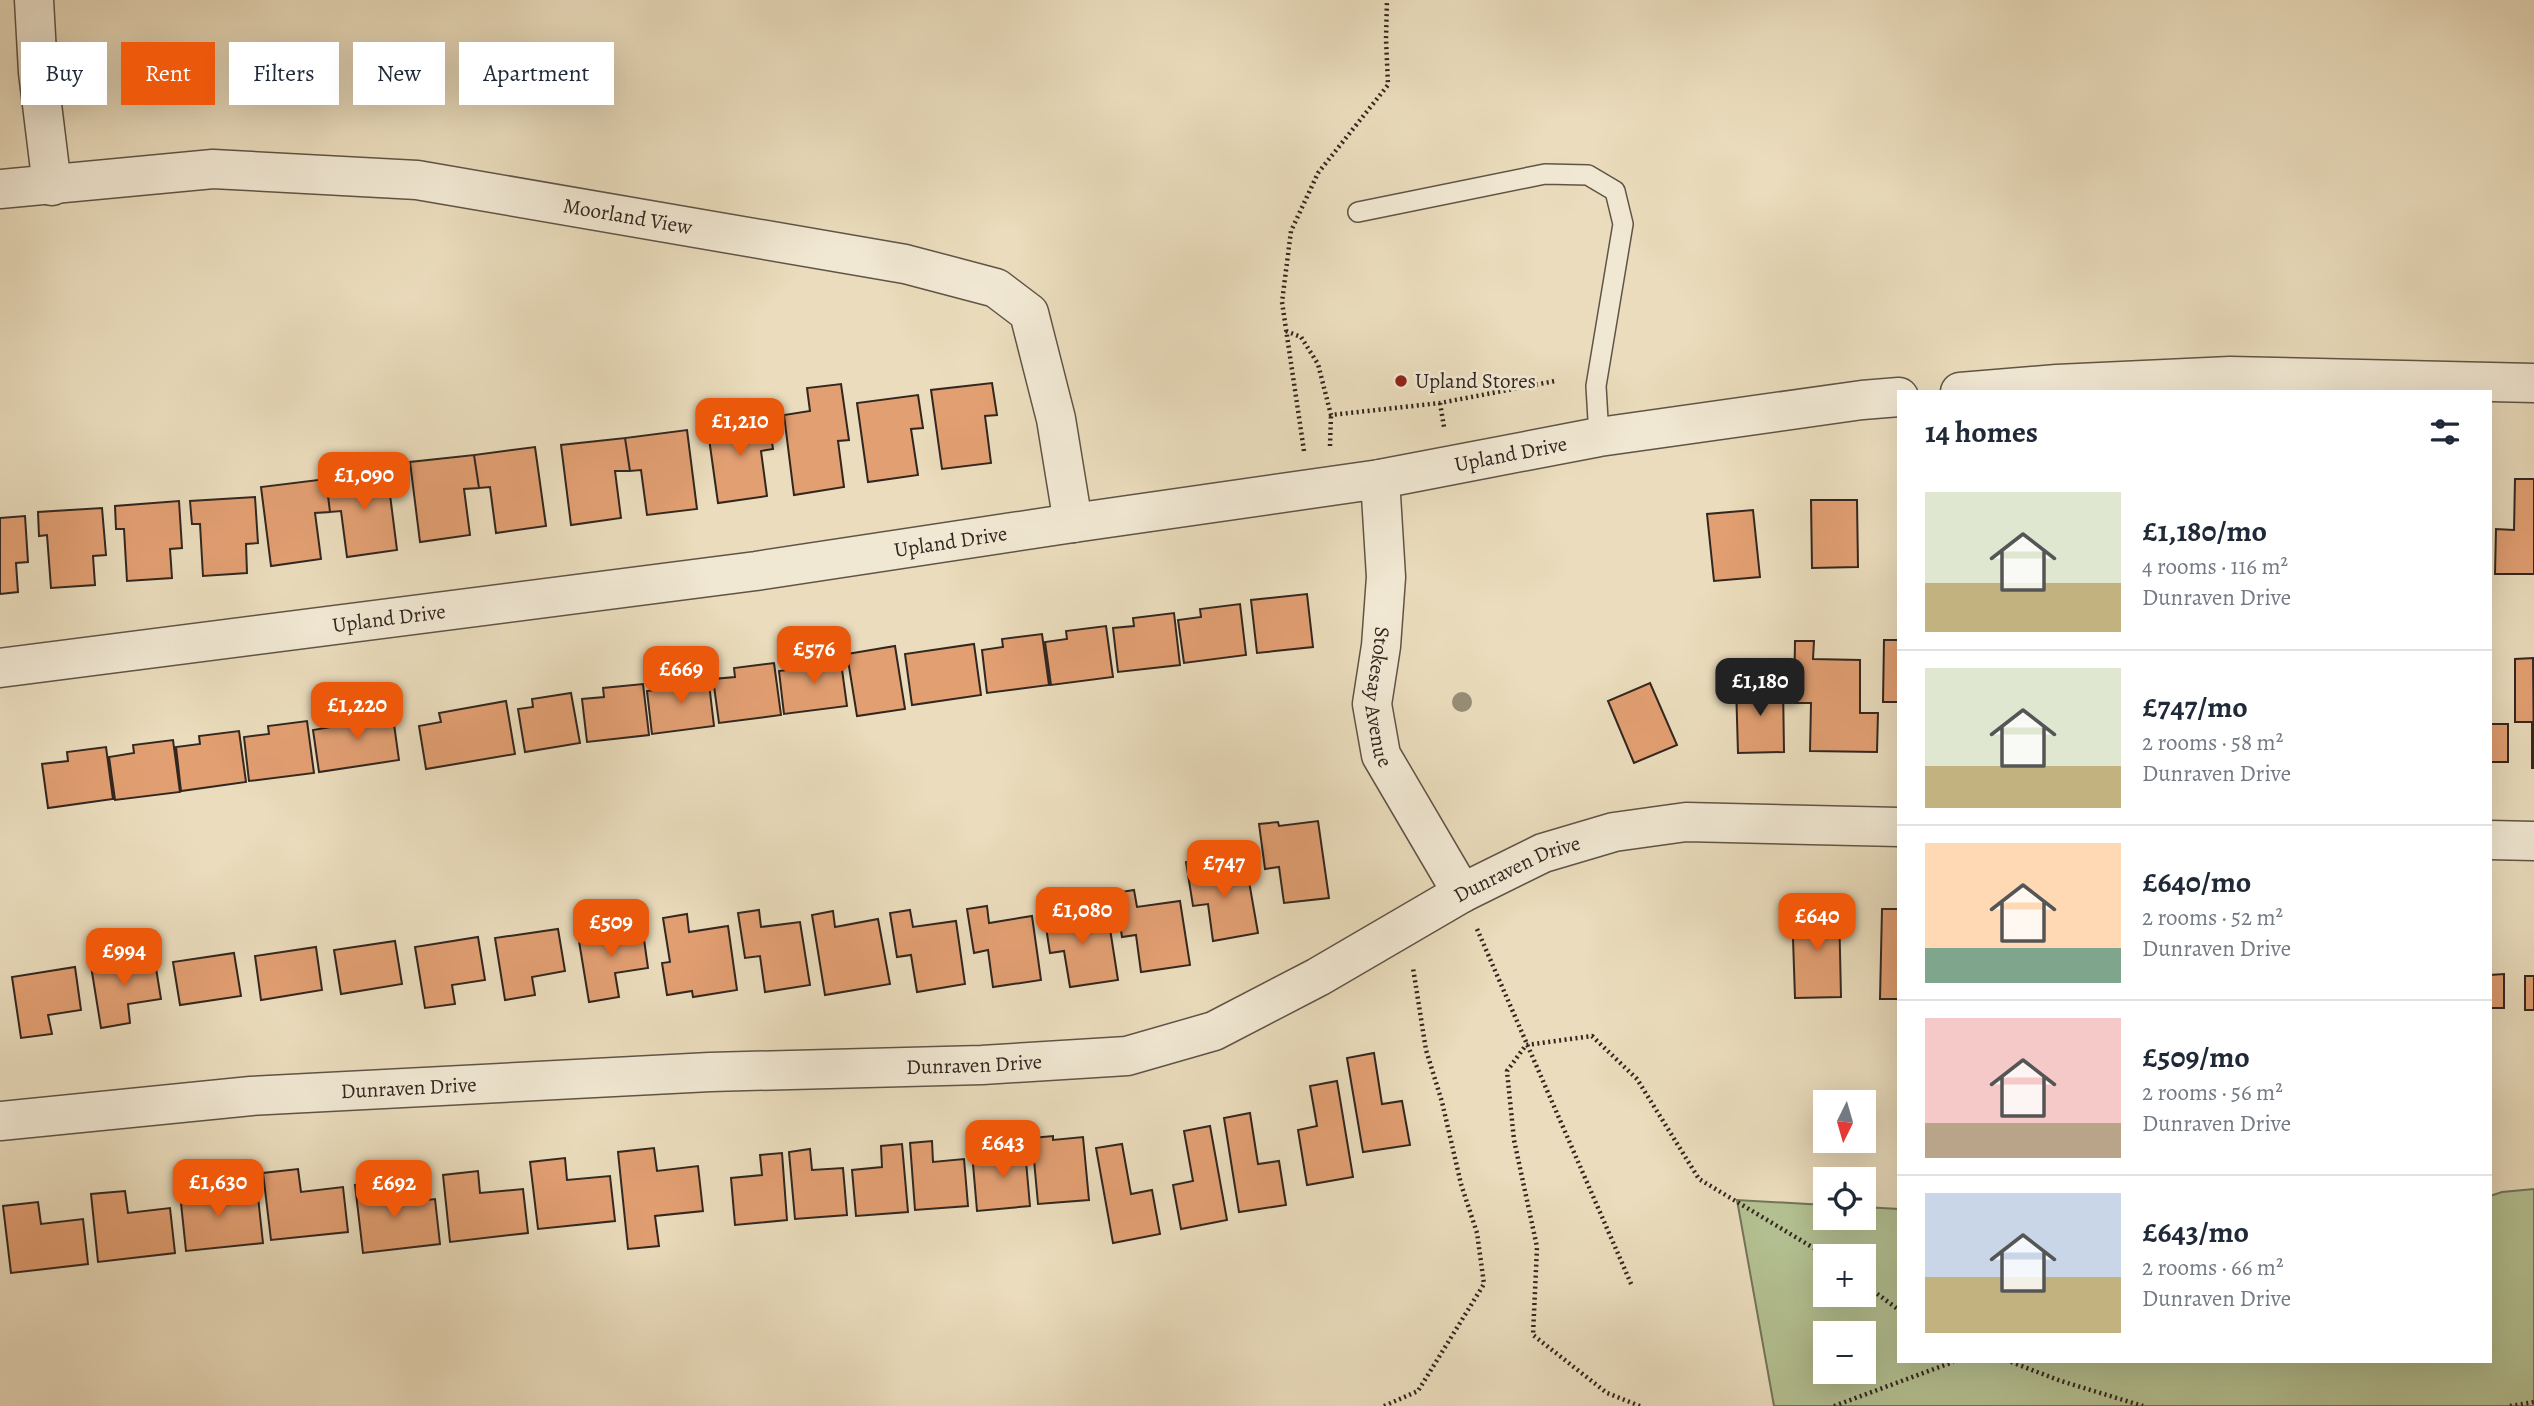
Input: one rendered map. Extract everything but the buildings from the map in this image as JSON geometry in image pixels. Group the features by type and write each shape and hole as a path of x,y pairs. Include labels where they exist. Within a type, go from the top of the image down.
{"street":[{"path":"34,0 38,72 52,186"},
{"name":"Moorland View","path":"0,189 213,169 417,180 905,264 996,288 1029,313 1056,419 1073,523"},
{"path":"1984,390 2230,376 2534,383"},
{"name":"Upland Drive","path":"0,668 756,571 1380,479 1599,437 1897,397"},
{"name":"Stokesay Avenue","path":"1380,479 1386,577 1381,646 1372,704 1381,755 1462,893"},
{"name":"Dunraven Drive","path":"0,1121 251,1096 710,1072 982,1065 1127,1056 1214,1031 1318,977 1462,893 1543,853 1614,832 1686,822 1897,827"},
{"path":"2492,840 2534,841"}],"lane":[{"path":"1358,212 1545,174 1588,175 1615,191 1622,224 1596,386 1599,437"}],"path":[{"path":"1298,416 1282,302 1292,231 1318,173 1388,85 1387,0"},
{"path":"1286,331 1301,337 1318,364 1331,415 1440,403 1555,381"},
{"path":"1462,893 1632,1286"},
{"path":"1384,1406 1418,1391 1484,1284 1477,1233 1461,1184 1426,1050 1407,925"},
{"path":"1640,1406 1607,1393 1533,1335 1536,1247 1514,1139 1507,1072 1526,1045 1592,1036 1637,1079 1699,1179 1813,1248"},
{"path":"1876,1293 1897,1309"},
{"path":"1834,1406 1949,1363"},
{"path":"2014,1363 2061,1381 2143,1406"},
{"path":"2510,1406 2534,1402"}],"green space":[{"path":"2534,1189 2534,1406 1774,1406 1737,1200 1813,1204 1813,1230 1876,1230 1876,1208 1897,1209 1897,1363 2492,1363 2492,1195"}],"place":[{"name":"Upland Stores","path":"1401,381"}]}
